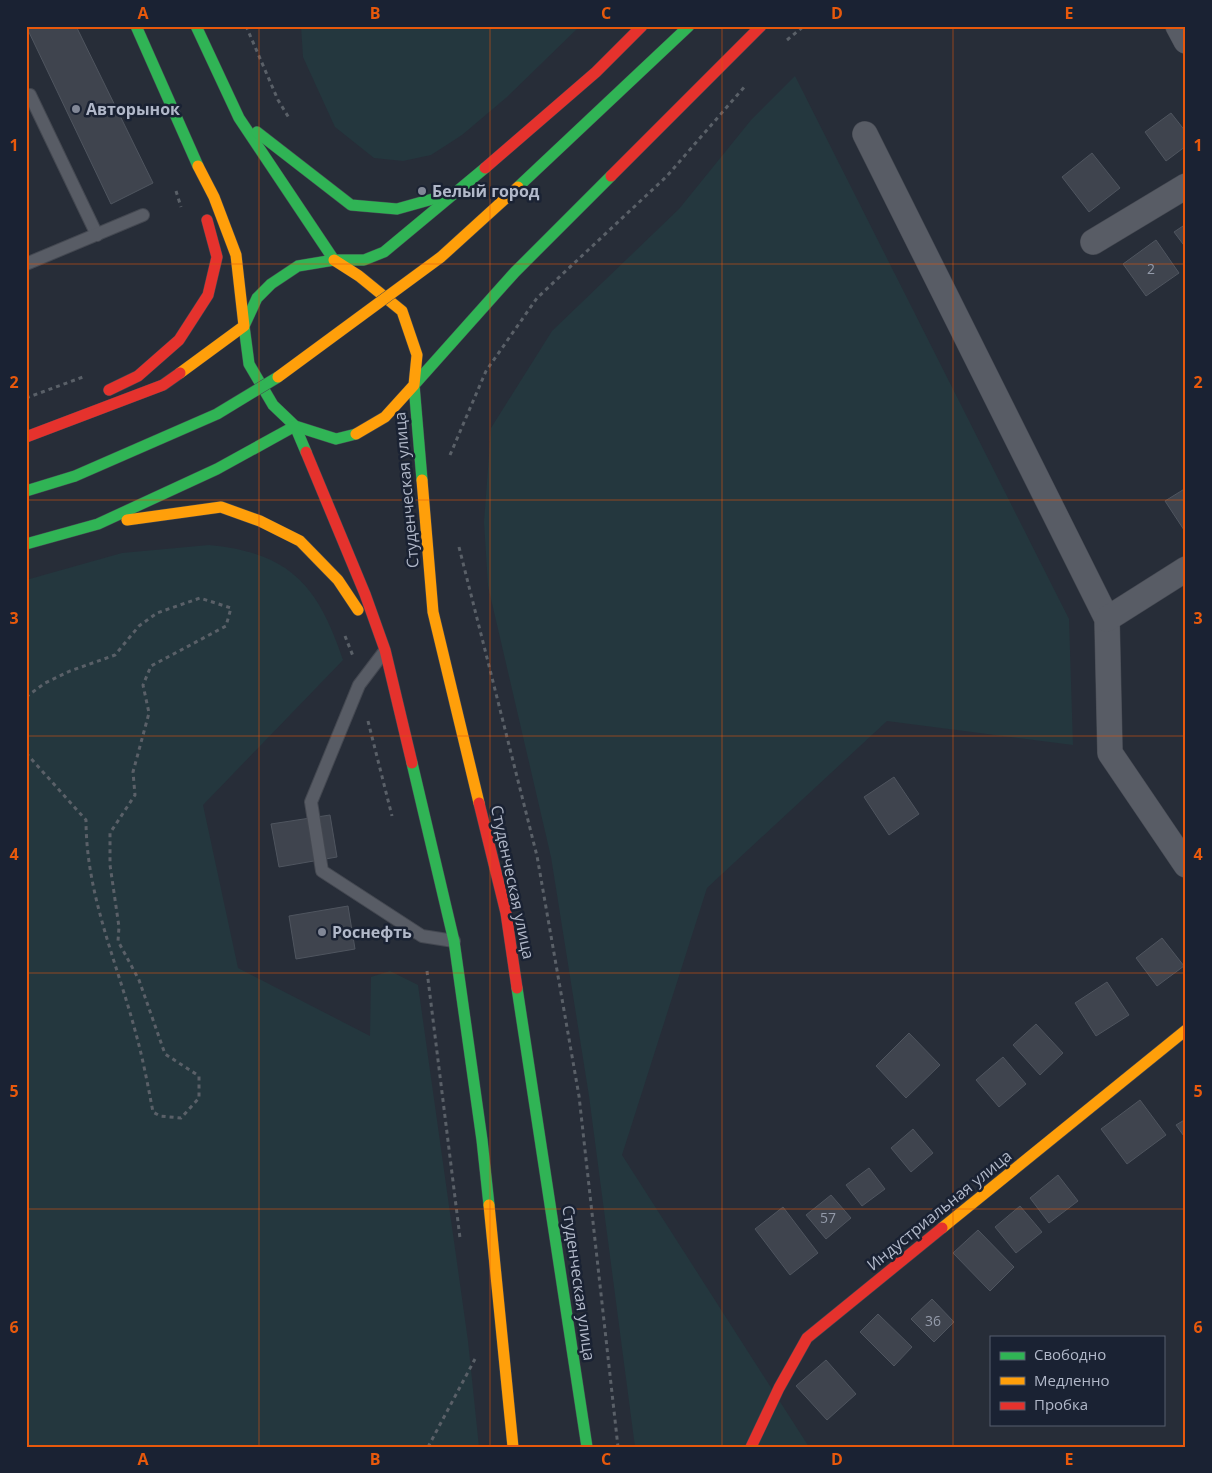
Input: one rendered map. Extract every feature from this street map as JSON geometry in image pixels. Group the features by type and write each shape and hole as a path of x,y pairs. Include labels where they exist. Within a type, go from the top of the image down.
{"main road":[{"path":"136,26 186,142 214,197 236,255 249,364 274,405 295,426 365,594 385,650 454,941 482,1140 513,1447"},
{"path":"196,26 239,118 334,260 359,276 402,311 417,355 414,386"},
{"path":"26,437 162,385 244,326 257,298 271,284 298,266 334,260 364,260 384,252 458,192 596,72 642,26"},
{"path":"26,491 75,476 217,414 282,375 441,256 518,188 689,26"},
{"path":"98,524 217,469 295,426 336,438 358,433 385,417 515,272 761,26"},
{"path":"239,118 352,204 397,209 458,192"},
{"path":"26,431 138,376 179,340 208,296 217,257 186,142"},
{"name":"Студенческая улица","path":"414,386 433,612 506,913 587,1447"},
{"path":"26,544 98,524 222,507 260,521 300,541 332,573 385,650"},
{"name":"Индустриальная улица","path":"751,1447 779,1388 807,1338 1186,1030"}],"street":[{"path":"1178,26 1186,42"},
{"path":"865,134 1107,619 1110,753 1186,865"},
{"path":"1093,242 1186,186"},
{"path":"1107,619 1186,568"}],"lane":[{"path":"26,97 30,96 97,235"},
{"path":"26,264 143,215"},
{"path":"385,650 359,685 310,802 322,871 422,936 454,941"}],"path":[{"path":"246,26 278,100 293,125"},
{"path":"784,43 804,26"},
{"path":"449,459 486,371 537,298 667,176 752,79"},
{"path":"458,543 538,856 579,1096 618,1447"},
{"path":"26,698 45,683 70,671 114,655 139,626 157,613 200,598 231,608 226,626 151,666 143,685 150,713 132,772 135,795 110,833 110,865 119,927 118,941 139,980 166,1054 199,1076 199,1098 181,1118 160,1116 153,1112 136,1033 98,911 86,848 86,820 26,753"},
{"path":"428,1447 476,1357"}],"shaded area":[{"path":"301,26 580,26 507,97 462,135 431,155 403,161 374,158 335,127 303,57"},
{"path":"795,76 1069,619 1073,745 887,721 707,888 622,1155 809,1447 635,1447 589,1096 551,857 488,586 484,522 491,428 552,331 679,209 751,120"},
{"path":"209,545 237,549 261,556 281,565 297,578 311,593 323,612 343,660 203,805 238,968 370,1036 371,977 390,971 418,985 468,1341 479,1447 26,1447 26,580 122,553"}],"building":[{"path":"26,26 76,26 153,183 111,204"},
{"path":"1171,113 1186,132 1186,146 1166,161 1145,132"},
{"path":"1092,153 1120,188 1089,212 1062,177"},
{"path":"1186,224 1186,248 1174,232"},
{"path":"1156,240 1179,273 1146,296 1123,264"},
{"path":"1186,488 1186,533 1165,501"},
{"path":"894,777 919,814 889,835 864,797"},
{"path":"330,815 337,857 279,867 271,824"},
{"name":"Роснефть","path":"348,906 355,949 296,959 289,916"},
{"path":"1162,938 1184,966 1157,986 1136,958"},
{"path":"1107,982 1129,1015 1096,1036 1075,1003"},
{"path":"1036,1024 1063,1053 1040,1075 1013,1045"},
{"path":"909,1033 940,1065 906,1098 876,1066"},
{"path":"1003,1057 1026,1084 999,1107 976,1080"},
{"path":"1140,1100 1166,1135 1127,1164 1101,1129"},
{"path":"1186,1119 1186,1139 1176,1125"},
{"path":"913,1129 933,1153 911,1172 891,1148"},
{"path":"869,1168 885,1189 862,1206 846,1185"},
{"path":"1058,1175 1078,1201 1049,1223 1030,1198"},
{"path":"831,1195 851,1218 826,1239 806,1215"},
{"path":"1020,1206 1042,1232 1016,1253 995,1227"},
{"path":"783,1207 818,1253 790,1275 755,1229"},
{"path":"978,1230 1014,1267 990,1291 953,1253"},
{"path":"932,1299 954,1322 934,1342 911,1319"},
{"path":"878,1314 912,1347 894,1366 860,1332"},
{"path":"826,1360 856,1394 827,1420 796,1386"}],"traffic: fast":[{"path":"136,26 198,166"},
{"path":"196,26 239,118 334,260 364,260 384,252 485,168"},
{"path":"518,187 689,26"},
{"path":"257,132 351,205 397,209 447,195"},
{"path":"422,480 414,385 515,272 611,176"},
{"path":"334,260 298,266 271,284 257,298 244,326 249,364 273,405 295,426 336,439 356,434"},
{"path":"75,476 217,414 278,377"},
{"path":"26,544 98,524 217,469 295,426 306,452"},
{"path":"26,491 75,476"},
{"path":"412,763 454,941 482,1140 489,1205"},
{"path":"517,988 587,1447"}],"traffic: slow":[{"path":"180,373 244,326 236,255 214,197 198,166"},
{"path":"278,377 441,257 518,187"},
{"path":"334,260 359,276 402,311 417,355 414,385 385,417 356,434"},
{"path":"422,480 433,612 479,803"},
{"path":"127,520 221,507 260,521 300,541 338,580 358,610"},
{"path":"942,1228 1186,1030"},
{"path":"489,1205 513,1447"}],"traffic: jam":[{"path":"485,168 596,72 642,26"},
{"path":"611,176 761,26"},
{"path":"109,390 138,376 179,340 208,295 217,257 207,220"},
{"path":"26,437 163,385 180,373"},
{"path":"306,452 365,594 385,650 412,763"},
{"path":"479,803 506,913 517,988"},
{"path":"751,1447 779,1388 807,1338 942,1228"}],"place":[{"name":"Авторынок","path":"76,109"},
{"name":"Белый город","path":"422,191"},
{"name":"Роснефть","path":"322,932"}]}
